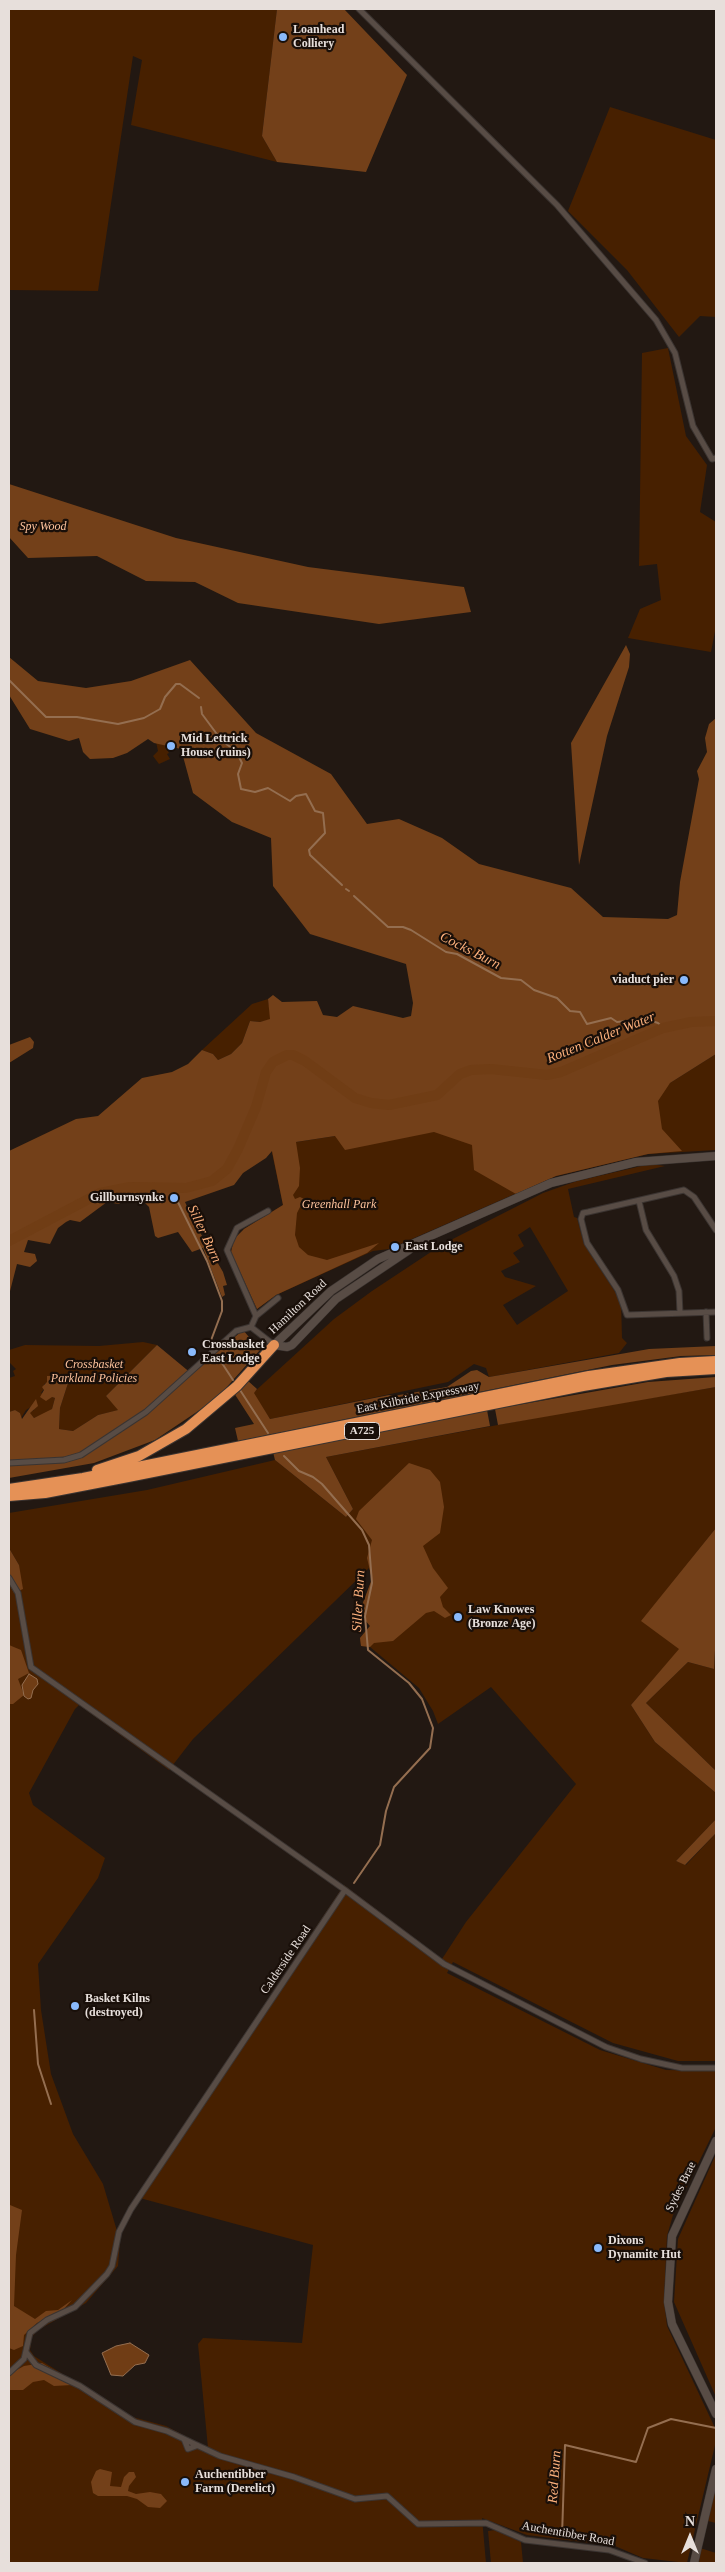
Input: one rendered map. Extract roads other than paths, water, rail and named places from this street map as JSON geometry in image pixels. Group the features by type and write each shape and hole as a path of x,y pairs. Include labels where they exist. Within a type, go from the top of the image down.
{"highway":[{"path":"58,1482 139,1456 164,1443 210,1411 237,1386 274,1345"},
{"name":"East Kilbride Expressway","path":"9,1489 58,1482 589,1376 680,1363 716,1361"},
{"name":"East Kilbride Expressway","path":"9,1496 45,1493 128,1478 583,1386 666,1372 716,1369"}],"main road":[{"name":"Hamilton Road","path":"274,1345 331,1291 378,1259 550,1183 636,1162 716,1156"},
{"name":"Hamilton Road","path":"274,1345 287,1347 292,1345 336,1299 431,1237"},
{"name":"Sydes Brae","path":"716,2141 672,2236 668,2302 672,2324 716,2414"},
{"path":"694,2563 716,2469"}],"street":[{"path":"359,9 557,205 656,320 675,353 692,426 712,459 716,458"},
{"path":"716,1230 690,1192 684,1190 583,1213 581,1218 587,1243 618,1290 627,1314 716,1312"},
{"path":"639,1201 646,1230 674,1276 679,1291 680,1313"},
{"path":"256,1316 227,1250 237,1228 268,1210"},
{"path":"251,1327 256,1316 278,1298"},
{"path":"706,1312 707,1338"},
{"path":"251,1327 274,1345"},
{"path":"9,1463 64,1460 81,1455 146,1412 236,1331 251,1327"},
{"path":"9,1578 18,1592 31,1667 345,1890 444,1964 606,2047 641,2059 682,2068 716,2068"},
{"name":"Calderside Road","path":"9,2373 24,2360 30,2333 47,2320 75,2307 107,2274 112,2266 119,2232 132,2209 345,1890"},
{"name":"Auchentibber Road","path":"26,2352 36,2364 80,2386 125,2418 184,2439 220,2456 294,2477 355,2499 387,2496 409,2518 421,2525 450,2522 486,2523 525,2540 609,2550 645,2563"}],"waterway":[{"name":"Cocks Burn","path":"9,680 46,717 77,717 118,724 144,718 160,709 165,697 176,684 180,684 199,698"},
{"name":"Cocks Burn","path":"201,707 202,714 222,741 236,751 242,763 238,774 241,789 255,792 268,788 290,801 296,796 306,794 315,811 323,813 325,833 309,850 310,855 342,885"},
{"name":"Cocks Burn","path":"354,896 388,927 403,927 411,930 446,952 457,954 501,978 521,980 534,990 557,998 570,1011 580,1012 587,1024 611,1018 617,1022 646,1019 658,1023 663,1028"},
{"name":"Rotten Calder Water","path":"9,1241 100,1193 130,1187 186,1188 212,1181 227,1169 238,1149 256,1107 266,1072 273,1062 287,1055 293,1055 305,1061 355,1098 371,1103 389,1105 437,1095 460,1074 471,1070 491,1069 547,1075 561,1072 663,1028 691,1022 716,1021"},
{"name":"Siller Burn","path":"171,1188 207,1261 222,1301 222,1311 210,1343 211,1347"},
{"name":"Siller Burn","path":"218,1357 233,1380"},
{"name":"Siller Burn","path":"240,1390 268,1433"},
{"name":"Siller Burn","path":"284,1456 299,1471 313,1477 322,1484 362,1530 369,1545 372,1583 365,1616 368,1650 409,1683 422,1699 433,1728 430,1748 394,1787 386,1811 380,1845 354,1883"},
{"path":"34,2010 38,2064 51,2104"},
{"name":"Red Burn","path":"562,2536 565,2445 636,2462 648,2428 671,2419 716,2428"}],"place":[{"name":"Loanhead Colliery","path":"283,37"},
{"name":"Mid Lettrick House (ruins)","path":"171,746"},
{"name":"viaduct pier","path":"684,980"},
{"name":"Gillburnsynke","path":"174,1198"},
{"name":"East Lodge","path":"395,1247"},
{"name":"Crossbasket East Lodge","path":"192,1352"},
{"name":"Law Knowes (Bronze Age)","path":"458,1617"},
{"name":"Basket Kilns (destroyed)","path":"75,2006"},
{"name":"Dixons Dynamite Hut","path":"598,2248"},
{"name":"Auchentibber Farm (Derelict)","path":"185,2482"}],"park label":[{"name":"Spy Wood","path":"43,527"},
{"name":"Greenhall Park","path":"339,1205"},
{"name":"Crossbasket Parkland Policies","path":"94,1372"}]}
